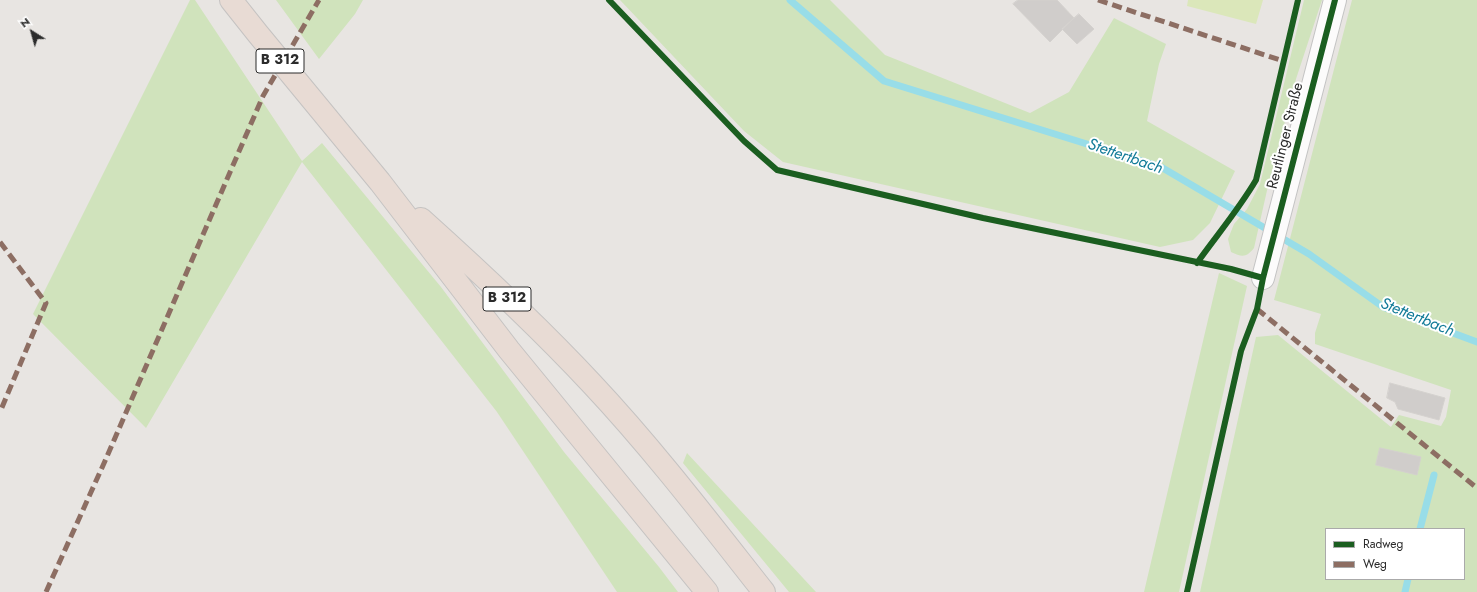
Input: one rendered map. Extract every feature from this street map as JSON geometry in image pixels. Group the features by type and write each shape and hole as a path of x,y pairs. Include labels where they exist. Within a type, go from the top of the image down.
{"highway":[{"name":"B 312","path":"231,0 380,182 509,350 707,592"},
{"name":"B 312","path":"380,182 532,322 592,384 698,507 764,592"}],"street":[{"name":"Reutlinger Straße","path":"1263,278 1335,0"}],"green space":[{"path":"190,0 195,0 302,161 322,143 441,287 564,452 678,592 617,592 497,412 302,162 146,428 33,314"},
{"path":"276,0 363,0 355,14 319,59"},
{"path":"620,0 830,0 885,55 1030,113 1069,92 1114,18 1166,44 1159,64 1147,121 1235,171 1210,223 1193,240 1160,247 783,162 744,131"},
{"path":"1188,0 1263,0 1256,24 1187,6"},
{"path":"1304,0 1322,0 1296,79 1268,186 1254,248 1249,254 1244,256 1238,255 1231,252 1228,239 1234,224 1247,209 1260,184"},
{"path":"1352,0 1477,0 1477,592 1200,592 1256,337 1278,335 1391,427 1399,415 1441,426 1446,417 1451,390 1315,344 1315,333 1321,314 1274,300"},
{"path":"1219,273 1247,286 1179,592 1144,592"},
{"path":"687,453 816,592 789,592 683,463"}],"building":[{"path":"1018,0 1057,0 1074,18 1050,42 1013,4"},
{"path":"1079,14 1094,29 1077,44 1062,29"},
{"path":"1390,383 1445,398 1439,420 1398,409 1395,402 1387,398"},
{"path":"1380,448 1421,457 1417,475 1376,465"}],"waterway":[{"name":"Stettertbach","path":"790,0 884,81 1161,167 1309,254 1383,307 1477,342"},
{"path":"1420,528 1434,475"},
{"path":"1405,592 1408,580"}],"marked path":[{"path":"46,592 105,461 263,96 319,0"},
{"path":"1098,0 1283,61"},
{"path":"0,242 46,303 0,412"},
{"path":"1257,309 1477,488"}],"cycle path":[{"path":"609,0 744,141 777,170 983,218 1231,269 1263,278"},
{"path":"1197,263 1235,212 1256,180 1298,0"},
{"path":"1187,592 1241,351 1257,309 1263,278 1335,0"}]}
